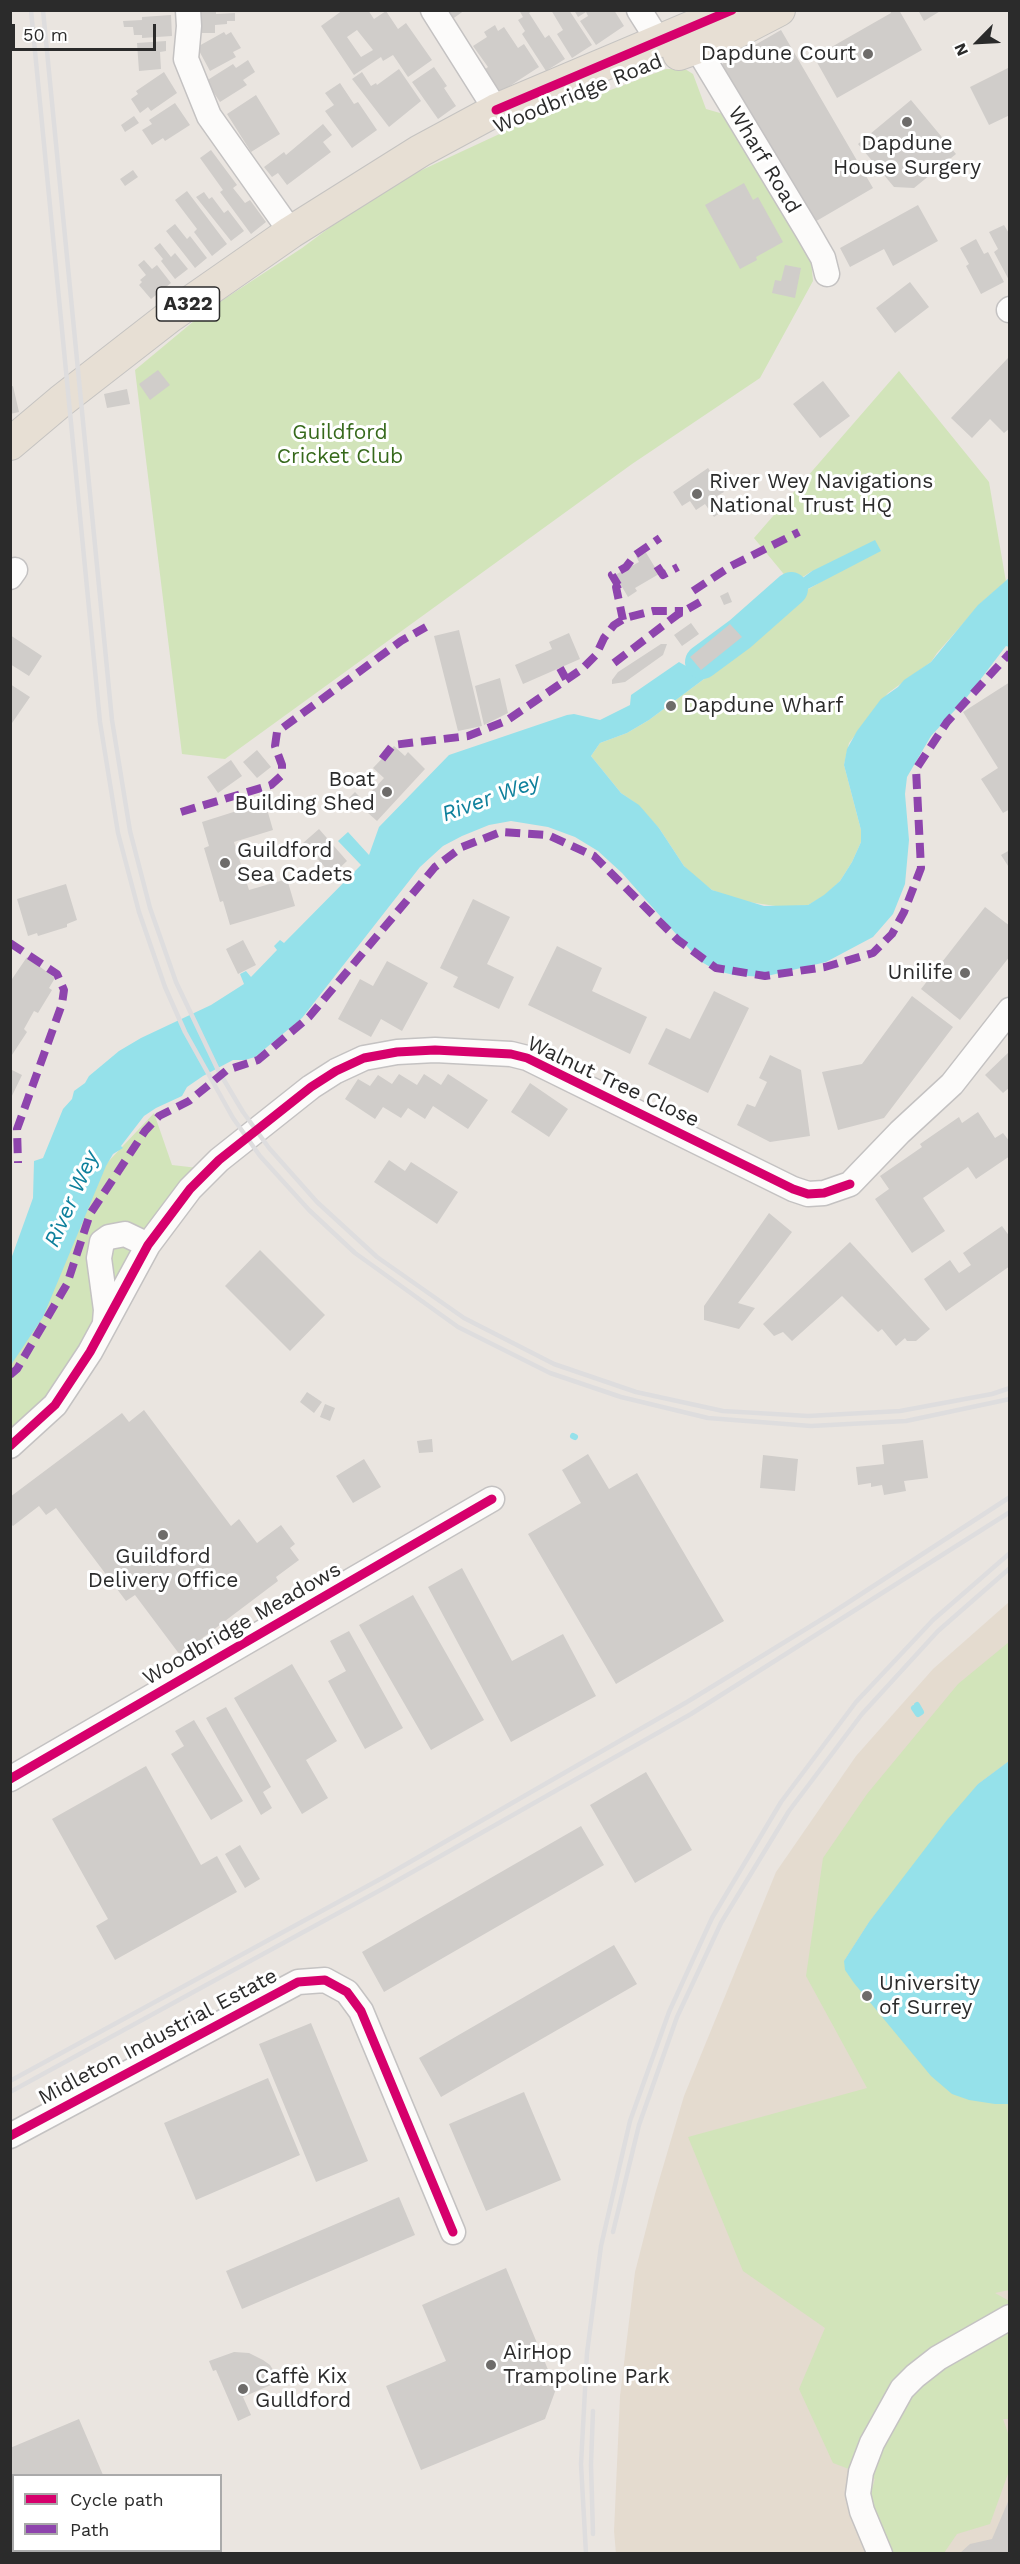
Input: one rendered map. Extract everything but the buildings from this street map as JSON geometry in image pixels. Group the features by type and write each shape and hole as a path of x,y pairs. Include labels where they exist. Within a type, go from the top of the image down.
{"main road":[{"name":"Woodbridge Road","path":"10,444 169,317 291,232 376,178 496,110 732,10"},
{"name":"Woodbridge Road","path":"376,178 625,72 745,29 779,10"}],"street":[{"path":"188,10 186,58 208,117 291,232"},
{"path":"433,10 496,110"},
{"path":"639,10 658,40"},
{"name":"Wharf Road","path":"697,48 823,258 827,274"},
{"name":"Walnut Tree Close","path":"148,1245 190,1189 219,1160 310,1087 364,1058 397,1052 435,1050 510,1054 527,1058 793,1189 808,1194 824,1193 850,1184 900,1132 952,1084 1010,1010"},
{"path":"10,1446 55,1405 105,1324 148,1245 125,1234 109,1237 102,1242 99,1258 106,1310 105,1324"},
{"name":"Woodbridge Meadows","path":"10,1779 492,1499"},
{"name":"Midleton Industrial Estate","path":"10,2136 298,1982 325,1980 347,1992 361,2011 453,2232"},
{"path":"880,2553 862,2511 858,2494 861,2472 872,2443 902,2389 920,2371 938,2358 1010,2317"}],"shaded area":[{"name":"University of Surrey","path":"1009,1602 1009,2553 616,2554 614,2531 620,2396 635,2272 684,2096 776,1872 856,1756 933,1669"}],"green space":[{"name":"Guildford Cricket Club","path":"666,69 685,69 693,74 706,109 727,115 811,259 813,281 760,378 632,464 225,759 182,754 135,370 206,311 302,248 383,188 521,124"},
{"path":"899,371 989,482 1006,582 983,601 931,662 888,693 849,743 844,765 861,830 861,842 840,881 824,896 808,905 782,907 742,901 712,890 695,877 684,866 659,828 634,802 621,793 591,756 600,743 627,733 649,720 704,679 707,676 697,663 752,616 761,627 795,597 829,577 812,571 792,584 754,538"},
{"path":"154,1113 172,1165 198,1168 160,1211 129,1254 74,1360 43,1408 11,1433 11,1358 106,1164"},
{"path":"1009,1642 1009,1761 978,1784 869,1922 844,1961 995,2104 1009,2104 1009,2290 995,2293 1009,2301 1009,2419 1003,2419 1009,2436 1009,2471 990,2524 957,2534 944,2553 890,2553 868,2501 875,2479 833,2463 799,2389 825,2328 743,2271 688,2137 867,2088 806,1976 823,1858 867,1794 958,1684"}],"water":[{"path":"875,540 881,551 804,591 761,628 752,616 812,571"},
{"name":"River Wey","path":"1009,578 1009,647 1006,646 967,697 931,736 907,777 905,794 909,840 905,884 893,914 873,937 826,962 763,977 717,971 700,961 622,873 598,851 575,837 548,827 511,821 489,825 462,836 443,846 420,867 302,1018 255,1057 233,1060 187,1087 182,1096 144,1116 121,1146 123,1148 113,1154 106,1166 43,1317 11,1365 11,1259 33,1198 34,1161 43,1158 63,1109 72,1099 74,1091 119,1051 211,1005 244,984 240,974 246,971 251,977 277,950 274,946 280,940 284,943 361,865 338,841 348,832 369,855 379,827 449,755 567,715 574,714 600,720 630,705 631,695 679,662 686,666 697,663 707,675 704,679 649,720 627,733 600,743 591,756 621,793 639,805 659,828 684,866 712,890 764,906 808,905 840,881 861,842 861,830 844,765 847,749 857,731 881,699 931,662 978,605"},
{"path":"1009,1761 1010,2104 995,2104 969,2100 952,2094 931,2076 854,1983 845,1970 844,1961 869,1922 947,1820 978,1784"}],"waterway":[{"name":"Dapdune Wharf","path":"702,662 740,634 791,589"},
{"path":"914,1708 918,1714 921,1712 917,1705"}],"railway":[{"path":"31,10 100,722 118,833 139,912 165,987 185,1032 233,1118 260,1156 309,1210 355,1253 458,1327 550,1373 621,1397 708,1418 811,1426 906,1421 1010,1399"},
{"path":"43,10 112,720 130,831 150,908 176,982 218,1070 243,1112 269,1148 317,1202 377,1257 464,1318 554,1364 636,1392 723,1411 808,1416 900,1411 992,1394 1010,1388"},
{"path":"10,2081 384,1877 687,1702 832,1613 1010,1497"},
{"path":"10,2092 386,1887 691,1714 1010,1512"},
{"path":"586,2554 581,2464 587,2353 601,2246 630,2121 669,2012 712,1918 781,1802 856,1702 933,1620 1010,1553"},
{"path":"613,2232 639,2125 677,2017 721,1923 789,1811 862,1714 938,1631 1010,1568"},
{"path":"593,2411 591,2464 593,2534"}],"marked path":[{"path":"693,591 731,566 799,532"},
{"path":"620,584 618,585 612,575 626,567 635,555 660,538"},
{"path":"657,566 663,575 678,567"},
{"path":"618,585 616,587 623,620"},
{"path":"614,663 677,615 700,602"},
{"path":"382,759 393,745 468,736 506,721 582,669 596,655 604,638 614,625 625,618 653,611 683,611"},
{"path":"181,812 271,785 282,775 282,765 275,746 277,732 401,641 426,627"},
{"path":"10,1375 17,1369 67,1284 90,1214 145,1131 159,1116 189,1101 227,1070 258,1060 309,1017 435,867 462,847 501,832 548,835 594,856 678,940 716,968 765,976 825,967 873,953 892,934 904,912 921,868 916,769 947,722 1010,653"},
{"path":"560,668 566,679"},
{"path":"10,943 57,974 64,990 62,1004 17,1129 18,1163"}],"cycle path":[{"path":"496,110 732,10"},
{"path":"10,1446 55,1405 90,1352 148,1245 190,1189 219,1160 311,1087 336,1071 364,1058 397,1052 435,1050 511,1054 527,1058 793,1189 808,1194 824,1193 850,1184"},
{"path":"10,1779 492,1499"},
{"path":"10,2136 298,1982 325,1980 347,1992 361,2011 453,2232"}],"place":[{"name":"Dapdune Court","path":"868,54"},
{"name":"Dapdune House Surgery","path":"907,122"},
{"name":"River Wey Navigations National Trust HQ","path":"697,494"},
{"name":"Dapdune Wharf","path":"671,706"},
{"name":"Boat Building Shed","path":"387,792"},
{"name":"Guildford Sea Cadets","path":"225,863"},
{"name":"Unilife","path":"965,973"},
{"name":"Guildford Delivery Office","path":"163,1535"},
{"name":"University of Surrey","path":"867,1996"},
{"name":"AirHop Trampoline Park","path":"491,2365"},
{"name":"Caffè Kix Gulldford","path":"243,2389"}]}
